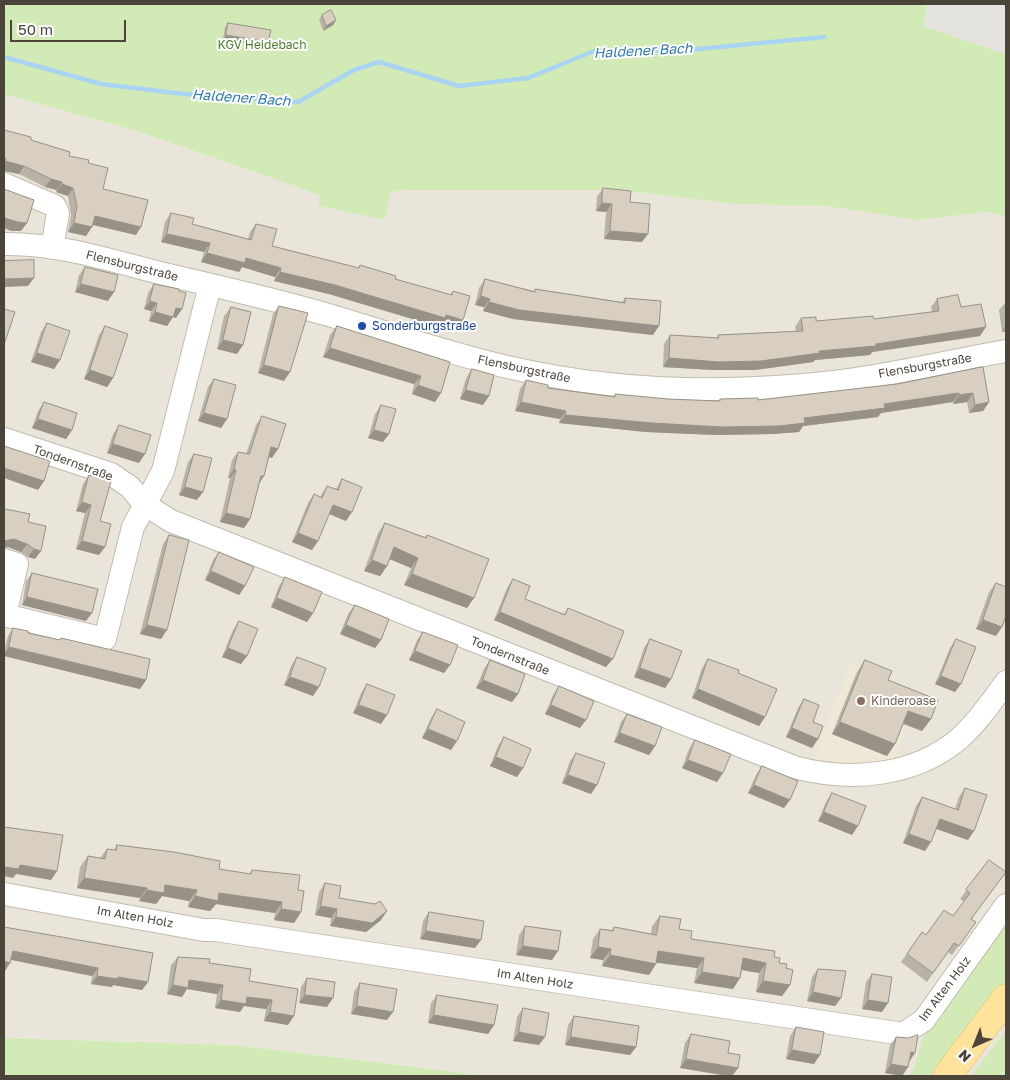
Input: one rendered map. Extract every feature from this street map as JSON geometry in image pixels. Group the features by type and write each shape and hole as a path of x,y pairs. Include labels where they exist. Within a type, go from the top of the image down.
{"main road":[{"path":"947,1076 1006,998"}],"street":[{"path":"4,184 54,206 58,213 52,248"},
{"name":"Flensburgstraße","path":"4,244 24,244 52,248 210,285 323,314 456,354 514,369 567,378 674,390 779,387 837,382 1006,351"},
{"path":"4,560 17,564 4,615 105,639 133,527 163,471 210,285"},
{"name":"Tondernstraße","path":"4,439 111,474 130,487 144,504 180,525 611,696 794,767 813,772 856,776 889,772 925,760 961,737 986,709 1006,682"},
{"name":"Im Alten Holz","path":"4,894 204,930 216,930 903,1034 924,1020 1006,905"}],"shaded area":[{"path":"927,4 1006,4 1006,54 924,26"},
{"path":"4,94 140,132 320,195 320,206 385,220 391,192 408,190 620,190 735,204 828,206 918,220 987,212 1006,216 1006,1076 488,1076 234,1045 4,1038"},
{"name":"Kinderoase","path":"850,664 892,684 879,719 905,730 895,759 874,764 813,760"}],"green space":[{"name":"KGV Heidebach","path":"4,4 927,4 924,26 1006,54 1006,216 987,212 918,220 826,206 735,204 620,190 408,190 391,192 385,220 319,206 320,195 140,132 4,94"},
{"path":"1006,923 1006,979 969,1030 931,1076 908,1076 914,1069 922,1040"},
{"path":"1006,1031 1006,1076 971,1076"},
{"path":"4,1038 234,1045 488,1076 4,1076"}],"building":[{"path":"331,10 336,20 326,26 322,15"},
{"path":"228,23 271,30 268,42 226,35"},
{"path":"4,130 31,137 31,140 70,152 69,156 89,160 88,163 108,168 103,189 148,200 141,227 95,216 92,227 74,223 77,206 73,188 24,166 5,161"},
{"path":"603,188 631,191 630,202 650,204 648,234 610,231 612,204 602,203"},
{"path":"4,189 34,200 27,223 4,218"},
{"path":"171,213 194,218 192,224 251,240 256,224 277,229 272,246 359,268 360,265 396,276 395,279 452,295 453,291 470,296 463,320 446,315 445,318 335,285 280,272 281,268 246,258 245,263 207,253 210,243 167,234"},
{"path":"34,260 34,278 4,279 4,261"},
{"path":"85,267 118,275 114,292 81,284"},
{"path":"485,279 535,292 535,289 625,303 625,298 661,301 659,326 519,310 489,302 490,299 481,296"},
{"path":"154,284 179,289 179,291 186,293 182,309 176,308 173,317 155,312 157,303 150,301"},
{"path":"958,295 961,307 981,304 986,327 876,344 876,346 819,351 820,353 761,361 719,362 669,358 670,335 719,338 718,335 803,331 801,318 816,317 816,321 873,316 874,319 939,311 937,299"},
{"path":"279,306 308,313 290,372 264,365"},
{"path":"231,307 251,312 243,345 223,340"},
{"path":"4,309 15,312 5,342 4,342"},
{"path":"47,323 70,331 60,360 37,353"},
{"path":"105,326 128,334 113,378 90,370"},
{"path":"337,326 450,362 441,393 418,385 421,376 330,348"},
{"path":"983,367 989,402 975,405 973,393 959,395 959,393 884,404 885,408 804,418 805,423 779,426 722,427 565,415 566,411 521,402 526,380 548,385 548,388 615,397 615,394 668,399 720,401 720,399 758,398 758,400 897,384"},
{"path":"472,369 494,375 489,396 466,390"},
{"path":"214,379 236,385 227,419 204,413"},
{"path":"44,402 77,413 72,430 38,419"},
{"path":"381,405 396,409 389,434 374,430"},
{"path":"262,416 286,424 278,449 271,447 250,519 226,513 236,470 234,469 238,452 249,454"},
{"path":"119,425 151,435 145,454 113,444"},
{"path":"4,446 50,461 44,481 4,468"},
{"path":"194,454 212,458 203,492 185,487"},
{"path":"89,475 111,481 100,521 111,524 105,547 82,541 91,505 82,502"},
{"path":"342,479 362,487 352,512 333,505 318,541 298,533 314,494 322,498 327,486 338,490"},
{"path":"5,509 30,514 28,522 46,526 41,551 14,539 4,541"},
{"path":"385,523 426,538 427,535 489,559 474,598 412,574 418,558 394,547 387,566 372,560"},
{"path":"169,535 189,540 167,630 147,625"},
{"path":"219,552 254,567 245,586 211,571"},
{"path":"32,573 98,589 92,613 27,597"},
{"path":"285,577 322,592 313,613 277,598"},
{"path":"513,579 530,586 525,599 565,615 568,608 624,631 613,659 500,612"},
{"path":"996,583 1006,587 1006,615 1002,627 983,620"},
{"path":"355,605 389,619 381,640 346,625"},
{"path":"239,621 258,629 247,656 228,648"},
{"path":"13,628 28,631 28,633 60,640 61,638 150,659 146,680 9,647"},
{"path":"423,632 458,645 450,665 415,651"},
{"path":"650,639 682,651 671,679 640,668"},
{"path":"956,639 976,647 961,684 941,676"},
{"path":"297,657 326,668 319,687 290,677"},
{"path":"708,659 739,670 738,673 777,689 765,717 698,689"},
{"path":"490,660 525,674 518,694 483,680"},
{"path":"865,660 892,671 888,680 938,700 931,719 908,711 895,744 840,722"},
{"path":"367,684 395,695 387,715 359,705"},
{"path":"559,686 594,701 586,720 551,705"},
{"path":"804,699 819,705 813,722 823,726 818,739 792,728"},
{"path":"437,709 465,722 457,741 428,729"},
{"path":"627,714 662,727 655,746 620,733"},
{"path":"504,737 531,749 523,768 496,757"},
{"path":"695,740 731,754 723,773 688,760"},
{"path":"576,753 605,763 597,785 568,775"},
{"path":"762,766 798,781 790,800 754,785"},
{"path":"965,788 987,795 974,831 940,819 931,842 909,834 922,797 958,810"},
{"path":"832,793 866,806 858,826 824,812"},
{"path":"4,827 63,835 57,871 20,865 19,869 4,867"},
{"path":"117,845 174,852 220,861 219,869 251,874 252,870 300,875 298,890 304,891 301,912 281,909 282,902 219,893 218,901 195,896 197,890 165,885 164,893 147,890 147,888 84,878 88,856 105,859 107,849 116,850"},
{"path":"989,860 1006,872 971,919 976,922 959,946 954,943 933,973 907,954 922,932 926,935 944,910 953,916 970,893 966,890"},
{"path":"325,883 341,886 339,898 375,904 380,901 387,911 372,923 336,917 337,909 321,906"},
{"path":"429,912 484,921 481,940 426,931"},
{"path":"660,916 681,919 679,929 692,931 691,939 775,951 774,957 780,958 779,963 787,964 786,968 793,970 790,985 763,981 766,963 743,958 740,978 702,972 704,958 658,951 656,964 610,955 611,949 598,947 600,929 613,931 614,927 656,935"},
{"path":"525,926 561,931 558,951 523,946"},
{"path":"4,927 153,953 148,982 97,976 98,968 13,951 10,963 4,961"},
{"path":"178,957 210,959 209,963 251,969 249,981 298,989 294,1016 270,1012 272,1000 247,997 246,1004 221,1000 223,985 189,980 188,988 173,985"},
{"path":"818,969 846,971 841,998 813,992"},
{"path":"872,974 892,977 888,1003 868,1000"},
{"path":"307,978 335,982 333,998 305,995"},
{"path":"360,983 397,989 393,1012 357,1006"},
{"path":"437,995 498,1005 494,1025 434,1015"},
{"path":"523,1008 549,1013 545,1037 519,1032"},
{"path":"574,1016 639,1026 636,1047 571,1037"},
{"path":"796,1027 824,1032 820,1055 792,1050"},
{"path":"691,1034 730,1041 728,1053 740,1055 738,1068 686,1059"},
{"path":"918,1035 915,1053 911,1052 908,1067 891,1064 896,1037 908,1038"}],"waterway":[{"name":"Haldener Bach","path":"4,57 101,84 184,94 298,102 354,70 379,62 459,86 528,78 594,51 688,50 824,37"}],"place":[{"name":"Sonderburgstraße","path":"362,326"},
{"name":"Kinderoase","path":"861,701"}]}
